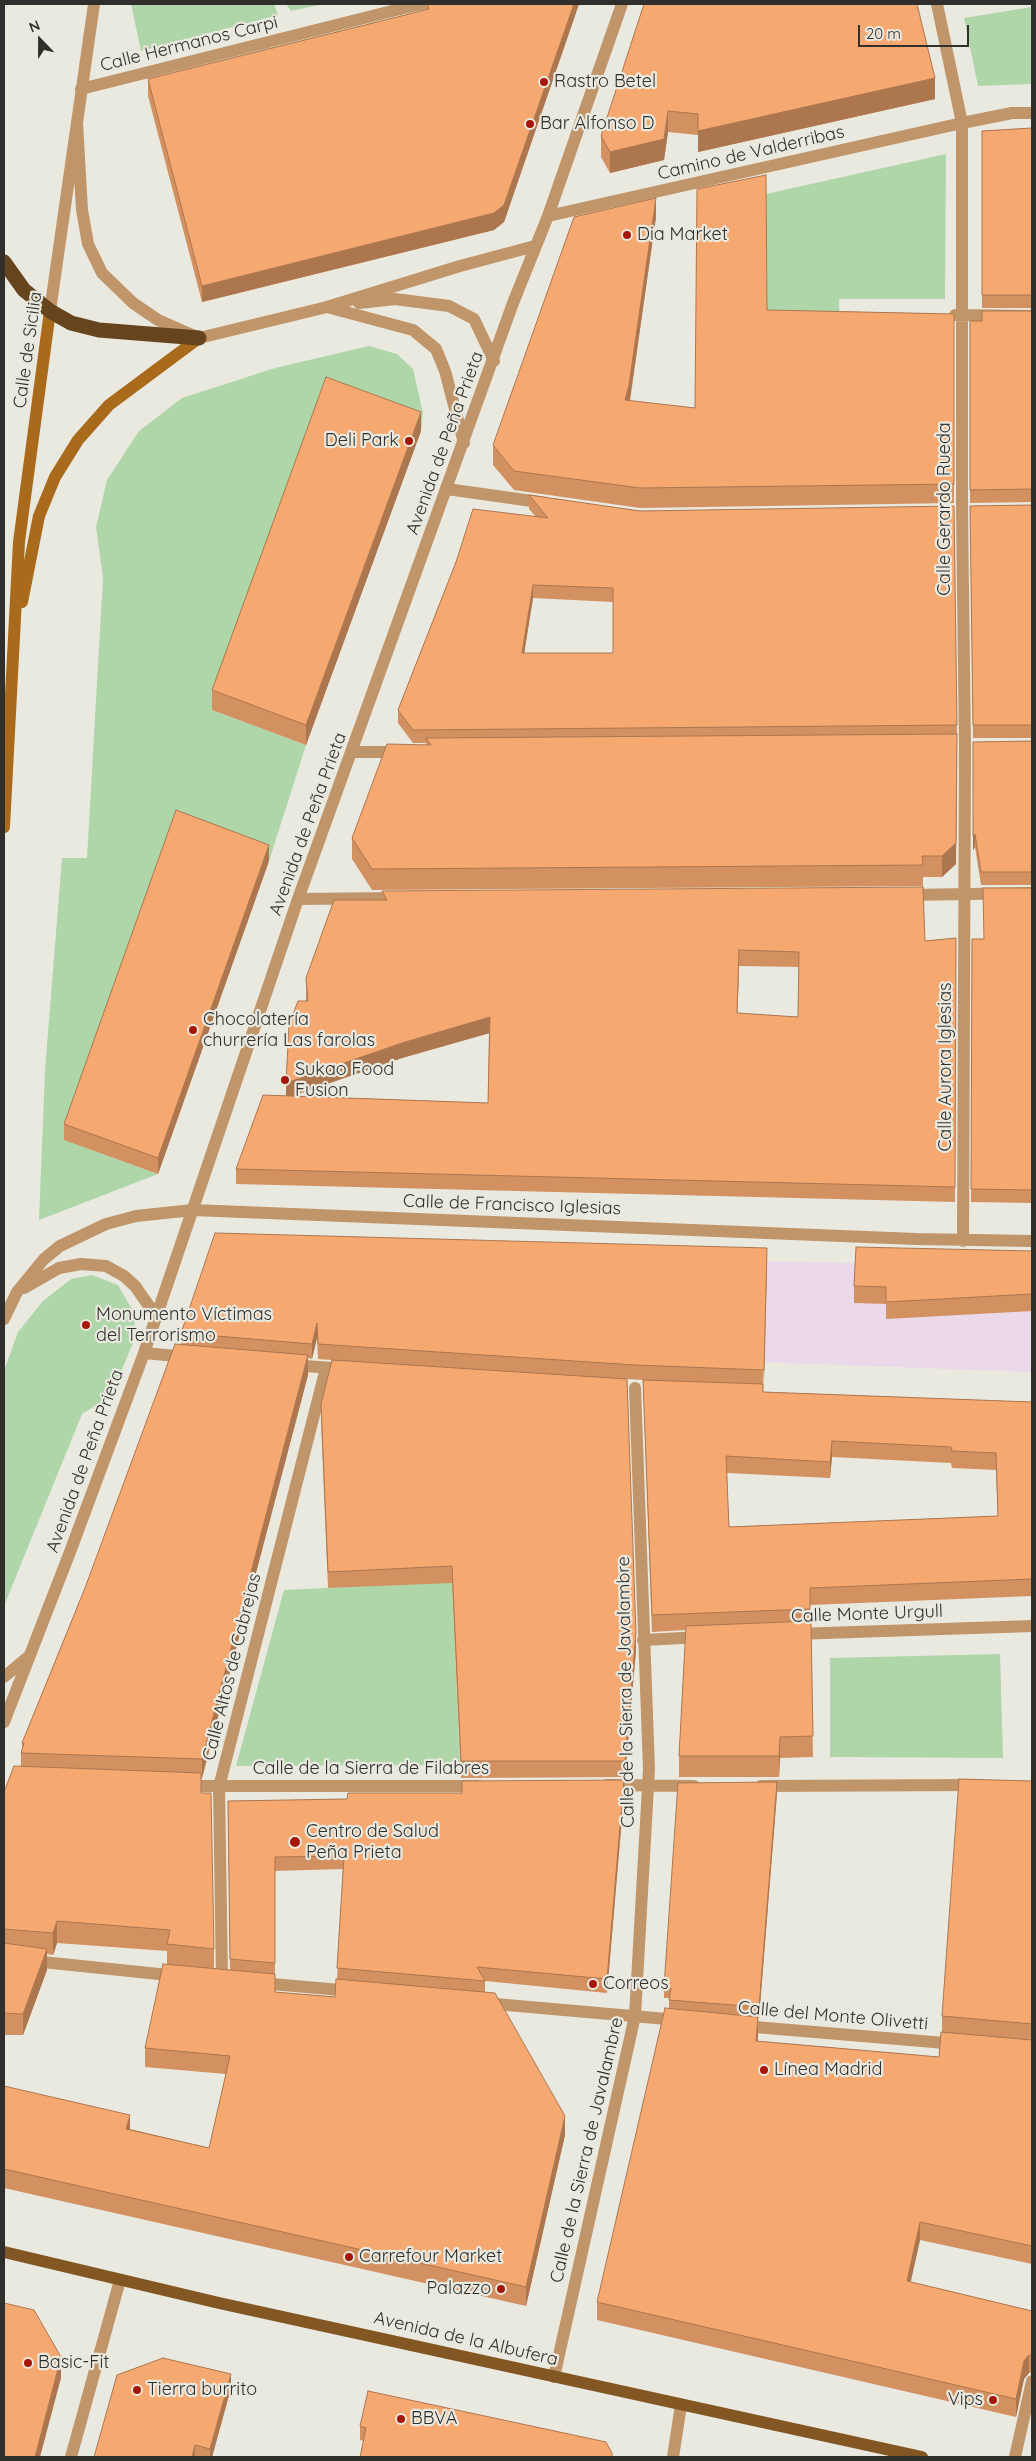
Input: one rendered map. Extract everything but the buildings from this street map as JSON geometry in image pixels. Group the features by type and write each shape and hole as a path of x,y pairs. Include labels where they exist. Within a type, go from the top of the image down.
{"highway":[{"path":"4,262 24,290 50,311 71,322 99,330 199,338"}],"main road":[{"name":"Calle de Sicilia","path":"15,641 19,542 50,311"},
{"path":"4,827 15,641 39,516 55,477 67,457 78,440 109,405 199,338"},
{"name":"Avenida de la Albufera","path":"4,2252 120,2280 554,2377 922,2457"}],"street":[{"name":"Calle de Sicilia","path":"50,311 94,4"},
{"name":"Calle Hermanos Carpi","path":"81,89 399,6 422,4"},
{"name":"Avenida de Peña Prieta","path":"4,1722 144,1353 298,899 535,246 548,216 622,4"},
{"path":"937,4 962,123"},
{"name":"Camino de Valderribas","path":"548,216 962,123 1012,113 1032,113"},
{"name":"Calle de Sicilia","path":"77,123 83,218 88,244 102,273 133,304 158,320 199,338"},
{"name":"Calle Gerardo Rueda","path":"962,123 961,512 965,747 964,894"},
{"path":"199,338 327,307 460,266 535,246"},
{"path":"327,307 395,299 449,306 474,319 494,361"},
{"path":"327,307 413,330 436,349 464,443"},
{"path":"942,316 1032,316"},
{"path":"447,489 554,504"},
{"path":"352,752 413,752"},
{"name":"Calle Aurora Iglesias","path":"962,1241 964,894"},
{"path":"895,895 1032,894"},
{"path":"298,899 412,898"},
{"name":"Calle de Francisco Iglesias","path":"4,1319 17,1292 44,1260 60,1246 106,1224 136,1216 193,1210 962,1241 1032,1241"},
{"path":"17,1292 59,1268 82,1264 106,1266 124,1276 135,1286 156,1316"},
{"path":"144,1353 200,1358"},
{"path":"278,1364 356,1370"},
{"name":"Calle Altos de Cabrejas","path":"222,1980 219,1787 326,1368"},
{"name":"Calle de la Sierra de Javalambre","path":"554,2377 635,2016 648,1785 643,1640 643,1574 635,1388"},
{"name":"Calle Monte Urgull","path":"784,1634 1032,1626"},
{"path":"643,1640 715,1637"},
{"name":"Avenida de Peña Prieta","path":"4,1676 28,1657"},
{"path":"591,1785 705,1786"},
{"path":"745,1786 983,1785"},
{"name":"Calle de la Sierra de Filabres","path":"169,1786 496,1786"},
{"path":"4,1958 193,1977"},
{"path":"252,1983 369,1993"},
{"path":"476,2002 694,2021"},
{"name":"Calle del Monte Olivetti","path":"734,2025 973,2045"},
{"path":"70,2457 120,2280"},
{"path":"1015,2457 1032,2381"},
{"path":"673,2457 681,2405"}],"shaded area":[{"path":"651,1258 1032,1268 1032,1372 647,1358"}],"green space":[{"path":"131,4 274,4 278,15 141,51"},
{"path":"286,4 323,4 291,11"},
{"path":"1032,7 1032,84 978,86 964,18"},
{"path":"946,154 945,299 839,299 840,333 767,330 766,194"},
{"path":"369,346 397,354 413,369 423,413 421,431 326,397 212,710 306,745 269,861 177,826 65,1140 158,1174 39,1220 45,1070 62,858 87,858 103,578 96,527 107,480 139,431 182,398 275,368"},
{"path":"92,1275 118,1285 134,1313 135,1338 111,1396 82,1414 4,1606 4,1371 18,1332 43,1301 71,1279"},
{"path":"452,1582 460,1765 236,1766 284,1590"},
{"path":"1000,1654 1003,1758 830,1757 830,1658"}],"place":[{"name":"Rastro Betel","path":"544,82"},
{"name":"Bar Alfonso D","path":"530,124"},
{"name":"Dia Market","path":"627,235"},
{"name":"Deli Park","path":"409,441"},
{"name":"Chocolatería churrería Las farolas","path":"193,1030"},
{"name":"Sukao Food Fusion","path":"285,1080"},
{"name":"Monumento Víctimas del Terrorismo","path":"86,1325"},
{"name":"Centro de Salud Peña Prieta","path":"295,1842"},
{"name":"Correos","path":"593,1984"},
{"name":"Línea Madrid","path":"764,2070"},
{"name":"Carrefour Market","path":"349,2257"},
{"name":"Palazzo","path":"501,2289"},
{"name":"Basic-Fit","path":"28,2363"},
{"name":"Tierra burrito","path":"137,2390"},
{"name":"Vips","path":"993,2400"},
{"name":"BBVA","path":"401,2419"}]}
